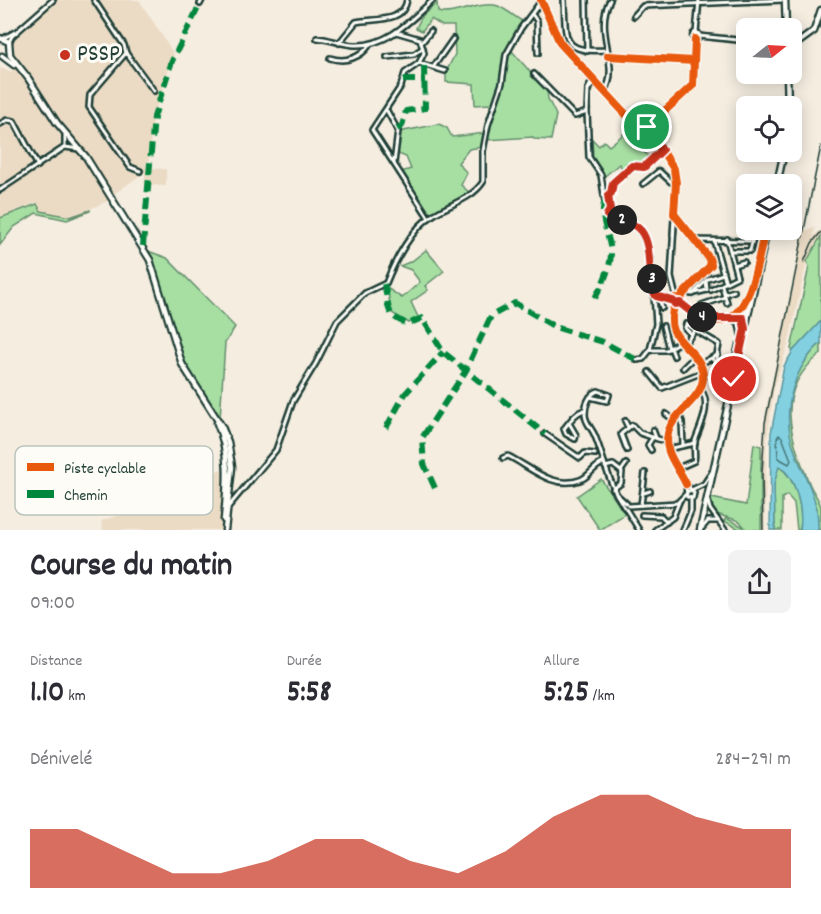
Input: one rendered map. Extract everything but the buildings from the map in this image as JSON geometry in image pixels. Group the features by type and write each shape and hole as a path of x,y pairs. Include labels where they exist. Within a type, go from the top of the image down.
{"main road":[{"path":"784,0 785,18"},
{"path":"802,38 814,31 821,10"},
{"path":"2,38 9,42 9,52 62,128 81,150 146,253 182,364 225,432 230,450 224,530"},
{"path":"1,56 9,52"},
{"path":"1,56 21,69"},
{"path":"701,530 764,240"},
{"path":"743,331 744,316 751,297"}],"street":[{"path":"9,42 19,29 53,0"},
{"path":"94,0 124,45 126,53 153,91"},
{"path":"339,43 356,22 394,17 405,7 407,0"},
{"path":"330,58 346,61 364,51 370,44 396,32 433,0"},
{"path":"227,506 276,450 291,406 337,321 365,294 384,284 392,266 429,218 472,193 483,182 483,151 488,125 502,83 506,55 541,0"},
{"path":"541,0 560,43 633,122 647,127 672,165 676,183 671,278 677,301 672,323 681,344 700,364 703,372 700,390 674,420 667,442 668,449 691,498"},
{"path":"564,0 567,40 575,49 607,50"},
{"path":"586,0 587,51"},
{"path":"605,92 609,80 603,22 610,0"},
{"path":"634,16 643,6 784,0"},
{"path":"647,127 693,85 698,2"},
{"path":"532,14 537,21 538,53"},
{"path":"2,38 19,29"},
{"path":"422,42 431,31"},
{"path":"396,32 417,38 422,42 423,48 419,63"},
{"path":"696,36 736,40"},
{"path":"317,38 339,43 370,44"},
{"path":"434,66 442,50 453,39"},
{"path":"387,57 414,54 423,48"},
{"path":"126,53 90,95 88,103 130,167 140,171"},
{"path":"608,56 694,61"},
{"path":"429,218 372,130 387,111 406,71 419,63 445,71"},
{"path":"534,74 572,115 580,116 587,111"},
{"path":"600,86 609,80"},
{"path":"595,81 588,89 589,157 602,175 607,215 613,219 629,222 642,232 655,294 656,324 650,350 643,359 638,360"},
{"path":"387,111 398,131 394,164"},
{"path":"0,124 11,119 16,123 38,166"},
{"path":"0,190 65,147 66,140 62,128"},
{"path":"65,147 81,150"},
{"path":"607,215 610,210 608,195 611,193 613,183 632,166 644,167 662,150"},
{"path":"34,155 43,163"},
{"path":"643,184 659,171 671,182 676,183"},
{"path":"674,214 710,259 711,266 677,301"},
{"path":"674,227 679,223"},
{"path":"674,227 684,229"},
{"path":"711,290 737,277 727,239"},
{"path":"693,240 752,241 750,251 730,251"},
{"path":"714,241 726,283"},
{"path":"734,265 744,262"},
{"path":"693,294 706,281 723,274"},
{"path":"686,291 688,294 693,294 707,290 706,281"},
{"path":"722,286 727,303"},
{"path":"702,304 734,291"},
{"path":"655,294 677,301 703,317 744,316"},
{"path":"659,297 662,309"},
{"path":"727,317 742,308 751,297"},
{"path":"733,315 744,316"},
{"path":"727,317 738,322 743,331"},
{"path":"663,326 674,356"},
{"path":"650,350 670,348 681,344 693,332 719,344 718,354 700,364"},
{"path":"683,368 694,357"},
{"path":"650,372 662,388 703,372"},
{"path":"678,468 694,463 695,443 704,416 705,396 700,390"},
{"path":"590,397 607,401 608,393 598,391 590,397 585,410 585,419 595,435 603,465 613,489 626,506 639,530"},
{"path":"569,423 576,435 575,440 564,431 569,423 576,414 585,410"},
{"path":"666,414 674,420"},
{"path":"679,414 682,422 683,445"},
{"path":"625,421 628,427"},
{"path":"627,450 621,435 628,427 633,426 640,433 667,442"},
{"path":"651,450 648,447 654,437 653,430"},
{"path":"545,434 580,458 585,453 595,454"},
{"path":"668,449 695,443"},
{"path":"505,450 508,456 540,475 567,482 583,479 603,465 613,465 621,471"},
{"path":"502,458 508,456"},
{"path":"613,489 621,483 621,471 626,464"},
{"path":"655,530 673,517 679,502 688,492 704,484 714,468"},
{"path":"641,505 645,473"},
{"path":"644,493 650,491"},
{"path":"708,491 709,507 724,528"},
{"path":"682,530 687,521 691,498 695,494 688,492"},
{"path":"626,506 679,502"},
{"path":"642,515 661,516 667,522"},
{"path":"701,530 706,523 712,520 724,528"}],"shaded area":[{"path":"56,0 139,0 174,54 153,117 148,168 166,169 166,186 145,185 145,172 114,194 110,200 70,218 41,211 35,203 0,218 0,68 13,72 8,63 15,46 12,43 14,39"},
{"path":"815,228 813,236 821,230 821,236 807,261 788,345 774,388 766,446 765,530 762,530 761,467 766,412 803,231"},
{"path":"223,469 226,474 222,530 103,530 101,521 119,515 213,515 213,472"}],"green space":[{"path":"437,3 438,12 444,13 484,5 498,6 522,21 506,50 502,77 489,116 490,104 475,105 474,84 446,82 446,72 455,54 454,26 442,26 431,19 422,31 416,28 422,16"},
{"path":"511,50 547,91 548,99 556,115 551,140 534,139 533,137 487,140 506,61"},
{"path":"439,124 447,128 452,137 485,133 482,147 469,149 458,163 467,173 461,185 470,193 429,215 401,172 411,169 406,157 396,153 399,132"},
{"path":"641,130 647,133 655,147 645,152 650,160 641,166 630,164 623,169 619,164 605,176 591,157 593,155 592,139 599,146 604,141 609,146 625,133 630,138"},
{"path":"37,204 41,211 70,217 90,211 67,220 36,213 14,227 0,245 0,218"},
{"path":"821,236 821,321 793,351 791,349 809,267 807,261"},
{"path":"426,250 444,271 425,286 428,290 411,302 418,317 409,323 392,313 387,288 402,298 420,282 411,270 400,266 412,261"},
{"path":"148,251 167,258 235,327 225,343 220,419 187,367"},
{"path":"821,343 821,354 806,368 796,383 791,399 790,416 797,450 821,507 821,530 818,530 817,508 787,432 789,407 794,383 805,362"},
{"path":"754,444 761,446 761,530 741,530 724,521 726,518 745,528 741,523 714,511 711,498 746,505"},
{"path":"778,466 785,471 794,486 801,513 800,530 797,530 794,503 787,495 782,498 782,530 775,530 774,484"},
{"path":"601,479 625,514 600,530 577,496"}],"water":[{"path":"821,321 821,343 800,369 793,388 789,410 789,430 793,447 813,494 818,530 800,530 801,513 797,495 790,478 779,466 774,484 775,530 770,530 771,433 784,366 793,351"}],"railway":[{"path":"763,530 762,473 765,423 821,146"},
{"path":"804,262 812,243 821,232"}],"marked path":[{"path":"143,246 154,117 172,61 200,4"},
{"path":"397,129 402,126 406,111 425,108 424,66"},
{"path":"403,80 425,80"},
{"path":"595,298 606,276 611,258 603,213 605,201"},
{"path":"384,284 389,309 395,317 408,324 422,318 443,352 545,434"},
{"path":"435,488 424,464 422,438 465,372 491,316 515,303 555,327 603,342 637,360"},
{"path":"386,428 405,394 443,352"}],"cycle path":[{"path":"541,0 560,43 633,122 647,127 674,169 676,183 674,214 709,258 711,265 683,294 679,304 673,302 675,298 680,299"},
{"path":"647,127 693,85 695,39"},
{"path":"608,56 694,61"},
{"path":"680,303 702,317 720,321 733,315 744,303 751,287 763,240"},
{"path":"675,304 672,317 673,328 696,358 703,376 696,395 675,419 669,429 667,439 669,452 686,484"}],"place":[{"name":"PSSP","path":"65,55"}],"route":[{"path":"647,127 662,150 644,167 632,166 613,183 611,193 608,195 610,210 607,215 613,219 629,222 642,232 656,296 673,301 675,304 680,303 696,315 703,317 718,319 741,316 743,318 745,329 734,379"}]}
